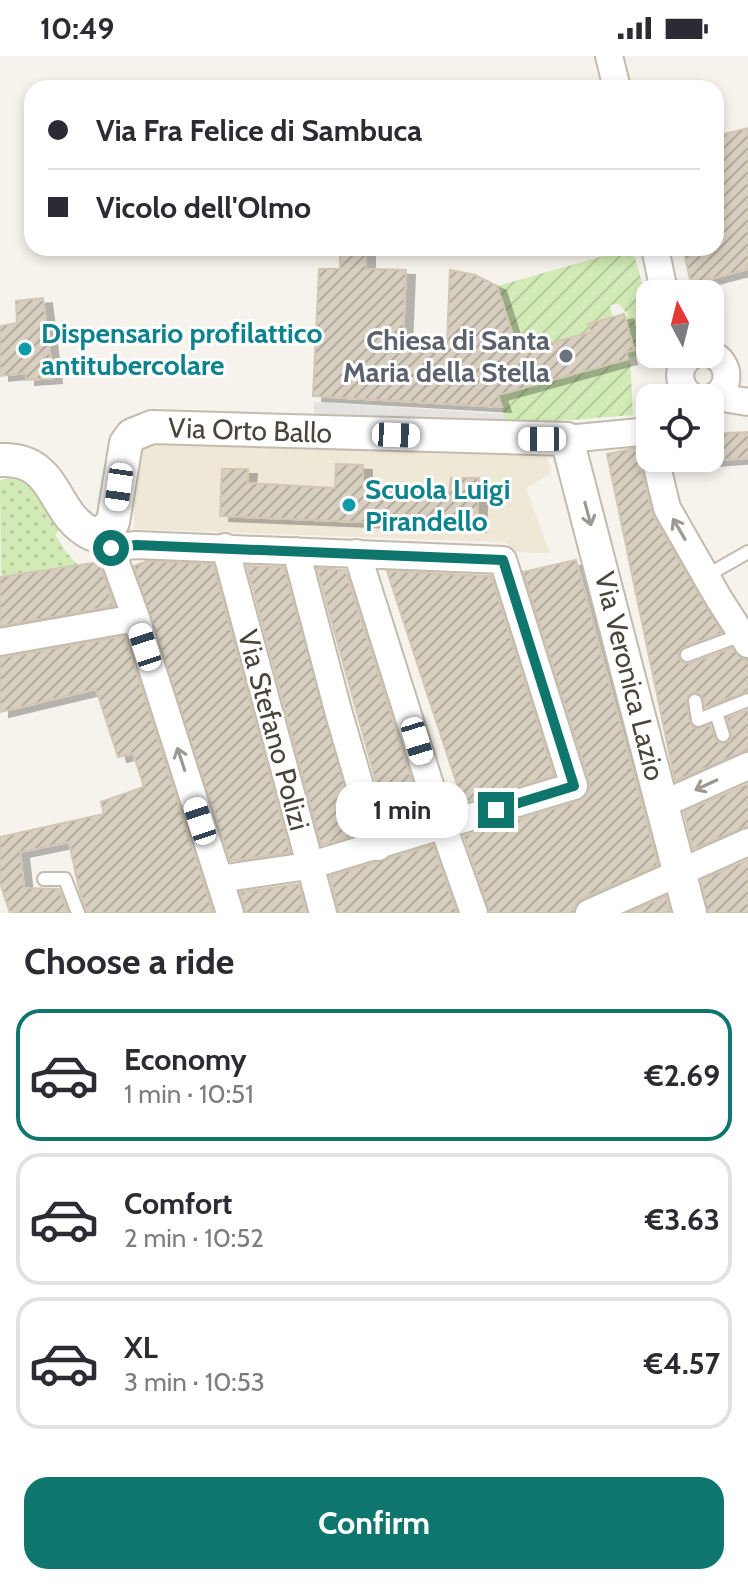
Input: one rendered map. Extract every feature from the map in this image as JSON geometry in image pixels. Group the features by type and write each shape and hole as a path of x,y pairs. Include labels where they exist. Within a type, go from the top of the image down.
{"street":[{"path":"609,56 615,80"},
{"path":"657,256 662,280"},
{"path":"690,381 726,385 728,367"},
{"path":"690,381 748,402"},
{"name":"Via Orto Ballo","path":"107,539 116,510 126,443 142,429 567,439"},
{"path":"567,439 636,432"},
{"name":"Via Veronica Lazio","path":"567,439 690,913"},
{"path":"0,460 27,463 41,472 68,516 82,529 107,539 136,545 503,560 574,786 308,866 219,879"},
{"path":"658,472 667,508 745,639"},
{"path":"107,539 136,618 230,913"},
{"name":"Via Stefano Polizi","path":"225,547 323,913"},
{"path":"296,551 378,847"},
{"path":"357,553 443,826 474,913"},
{"path":"0,642 136,618"},
{"path":"663,804 748,766"},
{"path":"589,913 748,842"}],"lane":[{"path":"706,576 748,552"},
{"path":"687,655 745,639"},
{"path":"695,701 698,720 748,700"},
{"path":"716,713 723,735"},
{"path":"44,879 65,879 78,913"}],"shaded area":[{"path":"314,402 504,414 507,425 314,416"},
{"path":"155,444 546,453 551,473 526,488 550,553 513,552 505,542 134,529 133,464 140,451"}],"green space":[{"path":"604,256 634,256 641,280 636,280 636,356 630,357 633,415 507,425 498,395 627,359 626,352 634,349 625,317 628,315 619,304 610,305 613,317 589,324 591,332 540,346 538,342 521,347 521,352 489,360 513,335 497,286"},
{"path":"13,477 35,491 59,531 55,534 78,565 1,577 0,480"}],"building":[{"path":"748,128 748,269 706,280 690,280 685,256 724,256 724,134"},
{"path":"340,256 366,256 366,269 406,270 403,340 447,343 450,270 475,275 497,286 517,348 539,341 540,346 591,332 588,324 624,314 634,350 626,352 628,359 498,395 502,407 313,396 319,269 340,269"},
{"name":"Dispensario profilattico antitubercolare","path":"43,298 53,378 26,380 26,373 0,376 0,326 17,323 16,301"},
{"path":"748,432 748,458 724,460 724,433"},
{"path":"635,448 636,472 641,472 653,516 722,633 683,647 678,653 679,659 689,664 732,648 748,664 748,691 705,707 702,696 697,692 690,694 686,702 691,725 697,729 710,725 715,738 722,744 729,742 732,736 727,718 748,710 748,750 675,781 607,454"},
{"name":"Scuola Luigi Pirandello","path":"336,464 363,465 363,489 449,493 451,478 479,478 477,527 220,516 222,469 248,469 247,483 335,488"},
{"path":"576,560 658,865 582,898 573,913 490,913 464,836 579,801 589,790 589,781 523,572"},
{"path":"147,561 213,564 290,852 230,861 134,566"},
{"path":"99,562 114,606 0,626 0,577"},
{"path":"247,566 284,567 358,834 321,845"},
{"path":"317,568 345,570 423,815 388,825"},
{"path":"387,571 491,576 554,775 463,803"},
{"path":"125,636 213,913 87,913 69,842 20,852 24,888 59,889 68,913 10,913 0,883 0,837 104,814 101,802 144,787 133,753 118,757 96,689 0,712 0,658"},
{"path":"748,784 748,826 693,849 684,812"},
{"path":"433,845 457,913 339,913 330,876"},
{"path":"748,860 748,913 708,913 701,880"},
{"path":"299,884 306,913 246,913 240,892"},
{"path":"666,896 670,913 628,913"}],"place":[{"name":"Dispensario profilattico antitubercolare","path":"25,349"},
{"name":"Chiesa di Santa Maria della Stella","path":"566,356"},
{"name":"Scuola Luigi Pirandello","path":"349,505"}],"route":[{"path":"111,548 136,545 503,560 574,786 496,810"}]}
